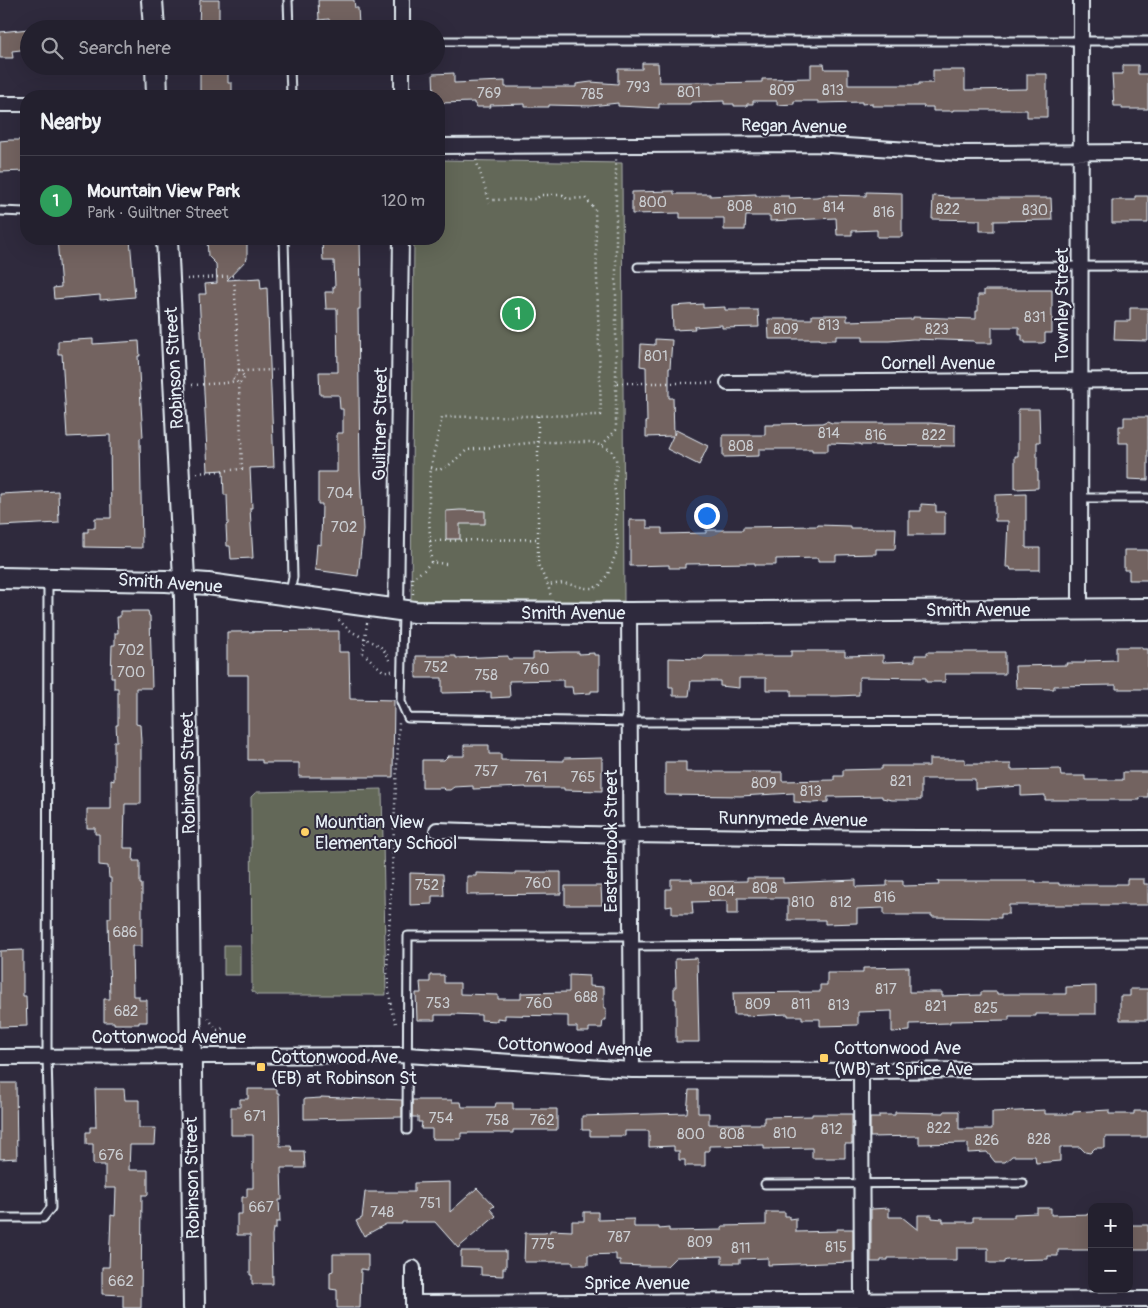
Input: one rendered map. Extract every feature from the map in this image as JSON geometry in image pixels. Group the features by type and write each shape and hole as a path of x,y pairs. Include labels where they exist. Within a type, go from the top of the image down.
{"street":[{"path":"152,0 153,20"},
{"path":"402,0 402,20"},
{"name":"Townley Street","path":"1080,610 1081,0"},
{"path":"156,75 157,90"},
{"path":"402,75 402,90"},
{"path":"0,104 20,104"},
{"name":"Regan Avenue","path":"445,146 814,144 958,153 1148,152"},
{"name":"Robinson Street","path":"167,245 185,583 194,1308"},
{"name":"Guiltner Street","path":"401,245 404,605"},
{"name":"Cornell Avenue","path":"728,383 1148,380"},
{"name":"Smith Avenue","path":"0,578 166,581 404,605 554,613 1148,609"},
{"name":"Easterbrook Street","path":"629,613 632,1070"},
{"name":"Runnymede Avenue","path":"437,830 630,836 899,839 1148,838"},
{"name":"Cottonwood Avenue","path":"0,1057 407,1055 632,1070 1148,1069"},
{"path":"861,1071 862,1301"},
{"name":"Sprice Avenue","path":"413,1268 414,1306 1148,1299"}],"lane":[{"path":"288,0 289,20"},
{"path":"445,41 1148,41"},
{"path":"290,75 290,90"},
{"path":"0,212 20,212"},
{"path":"284,245 293,577 290,595"},
{"path":"638,267 1148,266"},
{"path":"1081,498 1148,498"},
{"path":"0,1218 43,1218 51,1208 47,1057 48,578"},
{"path":"404,605 401,702 408,718 630,722 1148,721"},
{"path":"407,1130 408,936 631,941 1148,943"},
{"path":"765,1184 1023,1183"}],"path":[{"path":"602,445 616,430 616,145"},
{"path":"404,605 412,578 424,570 431,562 429,496 431,468 442,417 601,415 596,209 585,198 566,199 563,195 541,195 536,199 490,202 486,195 471,146"},
{"path":"187,279 234,276 239,371 245,377 239,384 242,470 197,473"},
{"path":"239,384 233,378 239,371 287,369"},
{"path":"192,385 235,381"},
{"path":"617,383 728,383"},
{"path":"538,416 538,565 548,584 554,613"},
{"path":"431,468 439,470 448,466 466,450 538,442 592,442 611,450 616,459 617,468 614,486 617,502 615,525 618,542 617,551 608,574 600,585 586,588 562,583 548,584"},
{"path":"430,541 538,539"},
{"path":"431,562 446,564"},
{"path":"338,619 352,632 375,642 383,648 388,656 390,670"},
{"path":"367,623 363,653 382,671 401,671"},
{"path":"391,1010 387,972 398,727 401,702"},
{"path":"206,1016 217,1030 223,1028"}],"green space":[{"path":"445,160 622,163 624,601 411,601 414,245 445,245"},
{"path":"382,789 386,995 257,995 252,991 251,797 256,792"},
{"path":"224,945 240,945 240,975 224,975"}],"building":[{"path":"200,0 219,0 219,20 199,20"},
{"path":"318,0 354,0 355,8 358,8 359,20 319,20"},
{"path":"20,30 20,50 12,51 13,58 0,58 0,32"},
{"path":"642,63 658,63 659,82 762,82 762,79 811,78 811,64 824,64 825,69 848,69 848,85 919,85 919,83 933,83 933,70 965,70 965,90 1027,89 1027,74 1047,74 1047,117 1027,117 1027,110 933,111 933,107 924,106 872,106 872,103 862,104 862,102 818,103 818,101 794,101 794,104 777,105 777,101 753,101 753,104 747,104 747,106 724,104 724,101 691,102 690,104 659,104 659,108 618,106 618,103 591,106 549,105 549,107 525,107 525,104 476,107 474,102 445,103 445,90 434,90 433,75 445,75 445,73 454,73 454,83 505,81 505,87 576,87 576,84 591,82 618,84 618,69 642,69"},
{"path":"1123,65 1138,65 1138,74 1148,74 1148,109 1122,109 1122,106 1114,106 1112,74 1123,74"},
{"path":"200,75 228,75 228,83 232,83 232,90 200,90"},
{"path":"20,140 20,171 0,172 0,141"},
{"path":"674,191 674,194 710,194 710,196 756,194 756,196 789,196 789,198 823,195 866,196 866,192 902,193 902,237 877,237 877,230 852,231 852,235 837,235 836,218 770,221 770,216 746,216 745,230 724,230 724,218 680,218 680,213 632,214 632,192"},
{"path":"933,196 949,198 1051,198 1052,220 994,221 994,231 980,231 980,220 932,219"},
{"path":"1135,196 1148,196 1148,223 1112,223 1112,200 1135,200"},
{"path":"58,245 131,245 135,297 100,300 100,295 54,299 53,288 61,287"},
{"path":"207,245 247,245 247,259 227,280 260,278 261,289 267,288 274,467 250,468 253,558 231,559 230,546 227,546 227,495 224,495 223,470 208,471 199,294 206,294 205,284 217,283 216,264 208,256"},
{"path":"322,245 360,245 361,291 360,309 358,309 360,472 363,530 358,576 315,570 317,544 321,545 322,504 318,504 318,472 337,472 337,433 343,433 343,409 340,409 339,395 320,395 319,372 338,372 337,309 326,309 325,292 333,292 333,287 335,287 334,261 323,261"},
{"path":"984,290 1052,290 1052,333 1045,333 1045,342 1042,343 1025,343 1025,341 1022,341 1022,335 1019,335 1019,327 992,327 992,343 913,339 863,341 863,336 836,336 836,340 769,339 768,319 812,319 812,315 847,315 847,321 913,319 913,317 976,319 978,295 984,295"},
{"path":"703,304 703,308 725,307 725,310 758,310 759,327 722,328 722,325 673,330 672,306"},
{"path":"1130,308 1148,308 1148,341 1114,340 1115,321 1130,321"},
{"path":"93,339 93,344 139,341 140,356 138,356 143,437 140,438 142,548 84,547 84,532 88,532 88,528 95,528 95,518 111,518 110,435 67,437 62,354 58,354 58,341"},
{"path":"655,339 672,340 669,368 669,398 673,398 674,435 676,430 708,446 699,465 667,449 673,436 646,437 646,367 640,366 641,344 655,345"},
{"path":"1018,409 1039,409 1040,442 1037,442 1038,488 1015,489 1015,456 1018,456"},
{"path":"1124,417 1148,417 1148,480 1128,479 1128,443 1119,443 1119,426 1124,426"},
{"path":"827,421 832,423 930,423 955,425 955,446 828,443 828,451 812,451 812,449 759,449 759,456 723,457 723,435 765,435 765,425 822,423"},
{"path":"58,491 59,523 0,526 0,494"},
{"path":"1026,494 1026,548 1040,548 1040,570 1011,570 1010,567 1006,567 1008,521 995,521 995,495"},
{"path":"921,504 936,505 936,512 945,512 945,535 909,535 909,511 921,511"},
{"path":"446,511 485,511 485,524 460,524 460,539 446,539"},
{"path":"630,520 647,520 647,528 662,528 662,534 706,533 706,530 743,530 743,527 818,525 850,526 850,528 896,528 895,549 876,549 876,554 836,555 836,561 818,561 818,558 776,559 776,565 755,565 755,563 685,564 685,568 669,568 669,565 630,566"},
{"path":"1124,550 1148,550 1148,580 1129,580 1129,570 1124,570"},
{"path":"120,611 148,611 150,616 152,688 136,688 136,724 140,725 141,741 141,804 125,804 124,848 134,848 133,861 140,861 140,884 142,884 142,946 132,946 133,996 139,996 139,1000 147,1000 147,1022 139,1022 139,1024 104,1022 104,999 110,999 108,918 111,918 111,878 109,878 108,866 99,865 99,834 95,834 95,828 87,828 87,809 111,809 111,780 114,781 114,741 117,741 116,725 118,725 118,688 114,688 114,677 111,677 112,645 115,645 115,633 118,633 117,617 120,617"},
{"path":"339,631 339,652 349,652 350,699 394,700 393,777 299,777 299,763 262,763 262,760 248,760 248,675 227,675 227,632"},
{"path":"1116,647 1142,647 1142,649 1148,649 1148,689 1116,689 1116,685 1054,686 1054,689 1016,688 1015,666 1067,665 1066,663 1116,660"},
{"path":"791,651 845,651 845,656 883,655 883,662 915,661 915,655 927,655 927,652 1005,652 1005,674 945,674 945,682 926,682 926,678 859,677 859,695 837,696 791,696 791,690 766,690 766,678 739,678 739,688 720,686 720,681 691,681 689,696 673,696 673,687 669,687 669,658 702,659 705,656 791,656"},
{"path":"579,652 579,654 594,653 594,655 599,655 599,691 573,694 572,687 563,687 563,680 509,681 510,697 491,698 491,692 442,693 442,678 416,678 416,656 456,656 456,658 508,656 508,659 533,659 533,653"},
{"path":"464,745 489,745 489,754 501,754 501,760 564,761 564,758 602,757 602,791 526,787 473,789 473,786 454,787 450,790 422,788 422,760 444,760 448,756 464,756"},
{"path":"929,759 965,759 965,764 1011,764 1011,770 1060,769 1061,776 1085,776 1085,780 1123,780 1123,772 1148,772 1148,797 1140,797 1140,800 1045,800 1045,795 1021,796 1021,786 975,789 975,779 921,779 921,800 892,800 882,798 882,796 828,797 828,802 813,803 794,802 794,793 740,796 665,795 665,762 686,762 686,772 782,772 782,781 834,780 834,776 843,776 843,770 882,769 882,766 929,766"},
{"path":"515,872 561,872 561,894 467,895 467,876 476,876 476,873 515,874"},
{"path":"410,873 443,874 444,896 432,896 432,904 410,905"},
{"path":"747,878 783,878 783,883 856,880 856,887 887,886 887,881 903,881 903,886 939,885 938,881 1036,881 1036,883 1059,883 1059,885 1116,885 1127,884 1127,879 1144,879 1144,884 1148,884 1148,905 1009,905 1009,914 1001,914 1001,918 884,915 884,908 857,909 857,923 825,924 825,920 788,920 788,898 738,898 738,914 727,914 727,901 692,902 693,914 672,914 672,906 666,907 666,889 671,889 671,879 692,879 692,882 747,881"},
{"path":"565,886 601,886 602,905 565,905"},
{"path":"23,950 23,996 26,996 27,1026 0,1027 0,951"},
{"path":"697,958 699,1042 676,1042 675,959"},
{"path":"909,967 909,992 942,992 942,996 981,995 981,992 997,992 997,994 1066,994 1066,987 1096,986 1096,1014 1036,1014 1036,1016 1009,1016 1009,1020 910,1024 910,1031 892,1032 892,1011 858,1012 858,1025 820,1026 820,1019 802,1019 802,1016 788,1016 788,1014 734,1015 733,993 820,992 820,985 827,985 827,973 863,973 863,968"},
{"path":"430,975 444,975 444,983 460,983 460,994 498,995 498,999 521,999 521,993 569,992 569,975 589,976 589,986 604,987 606,1020 603,1020 602,1028 589,1028 589,1032 577,1032 577,1027 568,1027 568,1016 505,1015 505,1019 497,1018 497,1021 481,1020 481,1015 452,1014 435,1015 435,1020 417,1020 416,993 421,993 420,982 430,982"},
{"path":"1130,989 1148,989 1148,1020 1120,1020 1120,996 1130,996"},
{"path":"0,1083 16,1083 17,1158 0,1159"},
{"path":"95,1089 124,1089 125,1100 139,1100 139,1128 156,1128 155,1145 130,1145 129,1170 148,1170 148,1195 142,1195 141,1308 123,1308 123,1295 102,1294 102,1267 109,1267 111,1215 115,1216 116,1188 105,1188 105,1165 93,1165 93,1144 86,1144 86,1132 90,1132 90,1127 96,1127"},
{"path":"248,1089 277,1089 277,1093 279,1093 280,1146 291,1146 292,1151 304,1151 305,1168 281,1168 282,1200 279,1200 280,1222 276,1222 276,1229 273,1229 272,1235 273,1284 252,1284 252,1275 250,1275 250,1235 237,1235 237,1214 242,1214 242,1197 247,1197 247,1188 253,1188 253,1135 231,1135 231,1107 240,1107 240,1099 248,1099"},
{"path":"689,1090 698,1090 698,1113 709,1113 709,1124 764,1124 764,1117 852,1114 852,1144 845,1144 845,1158 812,1158 812,1148 764,1149 764,1145 709,1146 709,1151 705,1151 705,1166 685,1166 685,1160 679,1160 679,1151 674,1151 674,1146 649,1147 649,1131 625,1131 625,1136 590,1136 590,1130 582,1130 582,1116 687,1113"},
{"path":"321,1097 402,1100 402,1117 304,1119 304,1099"},
{"path":"412,1100 452,1100 452,1102 461,1102 462,1107 495,1107 496,1103 513,1103 513,1109 557,1109 557,1130 513,1130 513,1133 461,1133 461,1139 432,1139 432,1129 421,1129 422,1122 418,1122 418,1117 412,1117"},
{"path":"1045,1110 1045,1114 1073,1114 1073,1112 1109,1110 1109,1114 1134,1114 1134,1111 1148,1111 1148,1137 1105,1137 1105,1148 1095,1148 1090,1153 1085,1152 1080,1147 1060,1147 1060,1161 1036,1163 1035,1156 1012,1156 1005,1162 995,1162 987,1152 968,1153 968,1144 966,1143 919,1144 919,1136 870,1137 870,1118 879,1118 879,1115 895,1115 895,1112 944,1113 944,1111 959,1111 959,1129 992,1129 992,1112"},
{"path":"450,1182 450,1212 477,1188 494,1206 490,1209 496,1216 458,1248 435,1222 386,1224 364,1236 356,1221 362,1218 365,1192 414,1192 414,1183"},
{"path":"889,1208 889,1217 902,1217 918,1230 918,1215 932,1215 932,1218 943,1219 943,1222 973,1222 973,1217 1014,1217 1014,1214 1037,1213 1037,1208 1051,1208 1051,1215 1088,1214 1088,1250 1058,1250 1058,1256 1048,1256 1048,1259 1007,1260 1004,1263 990,1263 988,1262 988,1248 957,1248 957,1260 888,1258 888,1260 881,1260 881,1262 871,1262 871,1209"},
{"path":"584,1212 598,1212 598,1220 634,1219 634,1227 669,1228 669,1231 722,1230 722,1226 766,1225 766,1212 785,1212 785,1216 789,1216 789,1219 796,1218 796,1232 853,1229 853,1262 768,1265 768,1258 740,1259 740,1263 722,1263 722,1256 676,1257 667,1266 644,1266 620,1265 620,1260 616,1260 616,1254 588,1255 588,1265 573,1265 573,1262 524,1262 525,1233 544,1233 550,1232 550,1230 572,1231 572,1221 584,1221"},
{"path":"1133,1225 1148,1225 1148,1250 1133,1250"},
{"path":"461,1251 506,1251 506,1268 503,1268 503,1276 481,1275 481,1267 461,1266"},
{"path":"333,1254 368,1254 368,1270 361,1269 360,1308 337,1308 337,1290 330,1289"}],"place":[{"name":"Mountain View Park","path":"518,314"},
{"name":"Mountian View Elementary School","path":"305,832"},
{"name":"Cottonwood Ave (WB) at Sprice Ave","path":"824,1058"},
{"name":"Cottonwood Ave (EB) at Robinson St","path":"261,1067"}]}
